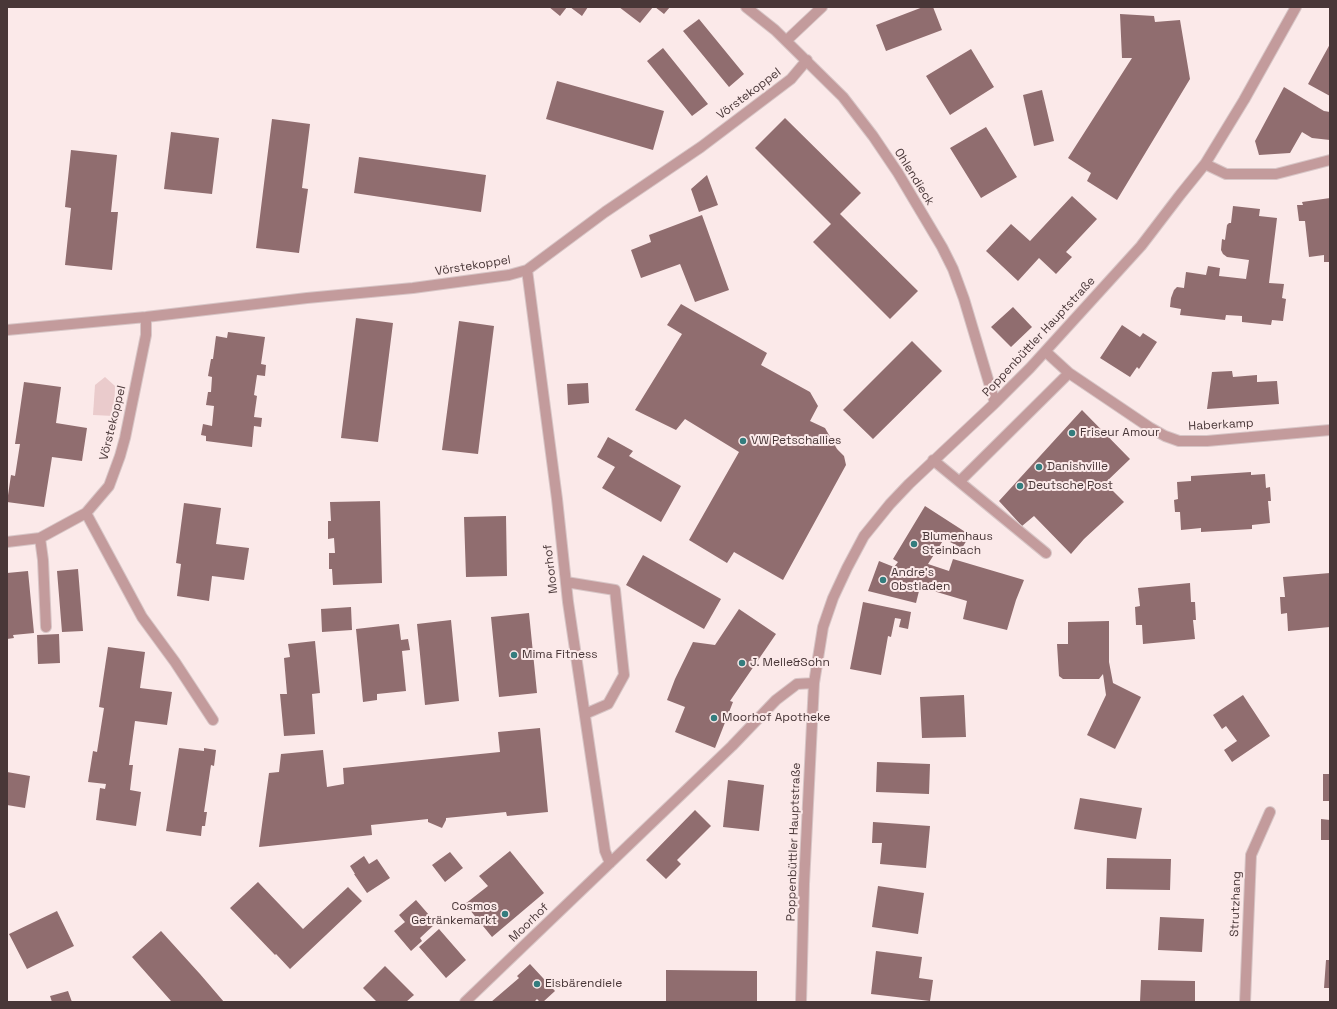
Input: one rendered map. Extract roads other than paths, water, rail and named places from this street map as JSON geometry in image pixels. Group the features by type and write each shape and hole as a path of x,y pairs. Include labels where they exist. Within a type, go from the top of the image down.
{"street":[{"name":"Ohlendieck","path":"746,7 770,24 843,97 873,136 898,173 953,269 964,299 995,403"},
{"path":"787,40 822,7"},
{"name":"Poppenbüttler Hauptstraße","path":"801,1002 814,683 823,627 833,598 847,568 864,536 890,504 933,460 995,403 1046,352 1141,246 1205,164 1244,100 1296,7"},
{"name":"Vörstekoppel","path":"7,330 146,317 273,301 420,287 509,275 527,270 605,212 701,146 791,80 807,60"},
{"path":"1205,164 1226,174 1276,174 1330,160"},
{"name":"Moorhof","path":"527,270 566,582 605,850 610,863"},
{"name":"Vörstekoppel","path":"7,542 40,538 86,513 109,486 125,438 146,335 146,317"},
{"name":"Haberkamp","path":"1046,352 1069,373 1149,427 1165,436 1179,441 1207,441 1330,430"},
{"path":"960,481 1069,373"},
{"path":"933,460 1046,553"},
{"path":"86,513 142,617 175,662 213,720"},
{"path":"40,538 43,560 46,627"},
{"path":"566,582 615,590 624,676 608,704 586,714"},
{"name":"Moorhof","path":"465,1002 732,746 776,700 797,684 814,683"},
{"name":"Strutzhang","path":"1245,1002 1251,855 1270,812"}],"place":[{"name":"Friseur Amour","path":"1072,433"},
{"name":"VW Petschallies","path":"743,441"},
{"name":"Danishville","path":"1039,467"},
{"name":"Deutsche Post","path":"1020,486"},
{"name":"Blumenhaus Steinbach","path":"914,544"},
{"name":"Andre's Obstladen","path":"883,580"},
{"name":"Mima Fitness","path":"514,655"},
{"name":"J. Melle&Sohn","path":"742,663"},
{"name":"Moorhof Apotheke","path":"714,718"},
{"name":"Cosmos Getränkemarkt","path":"505,914"},
{"name":"Eisbärendiele","path":"537,984"}]}
